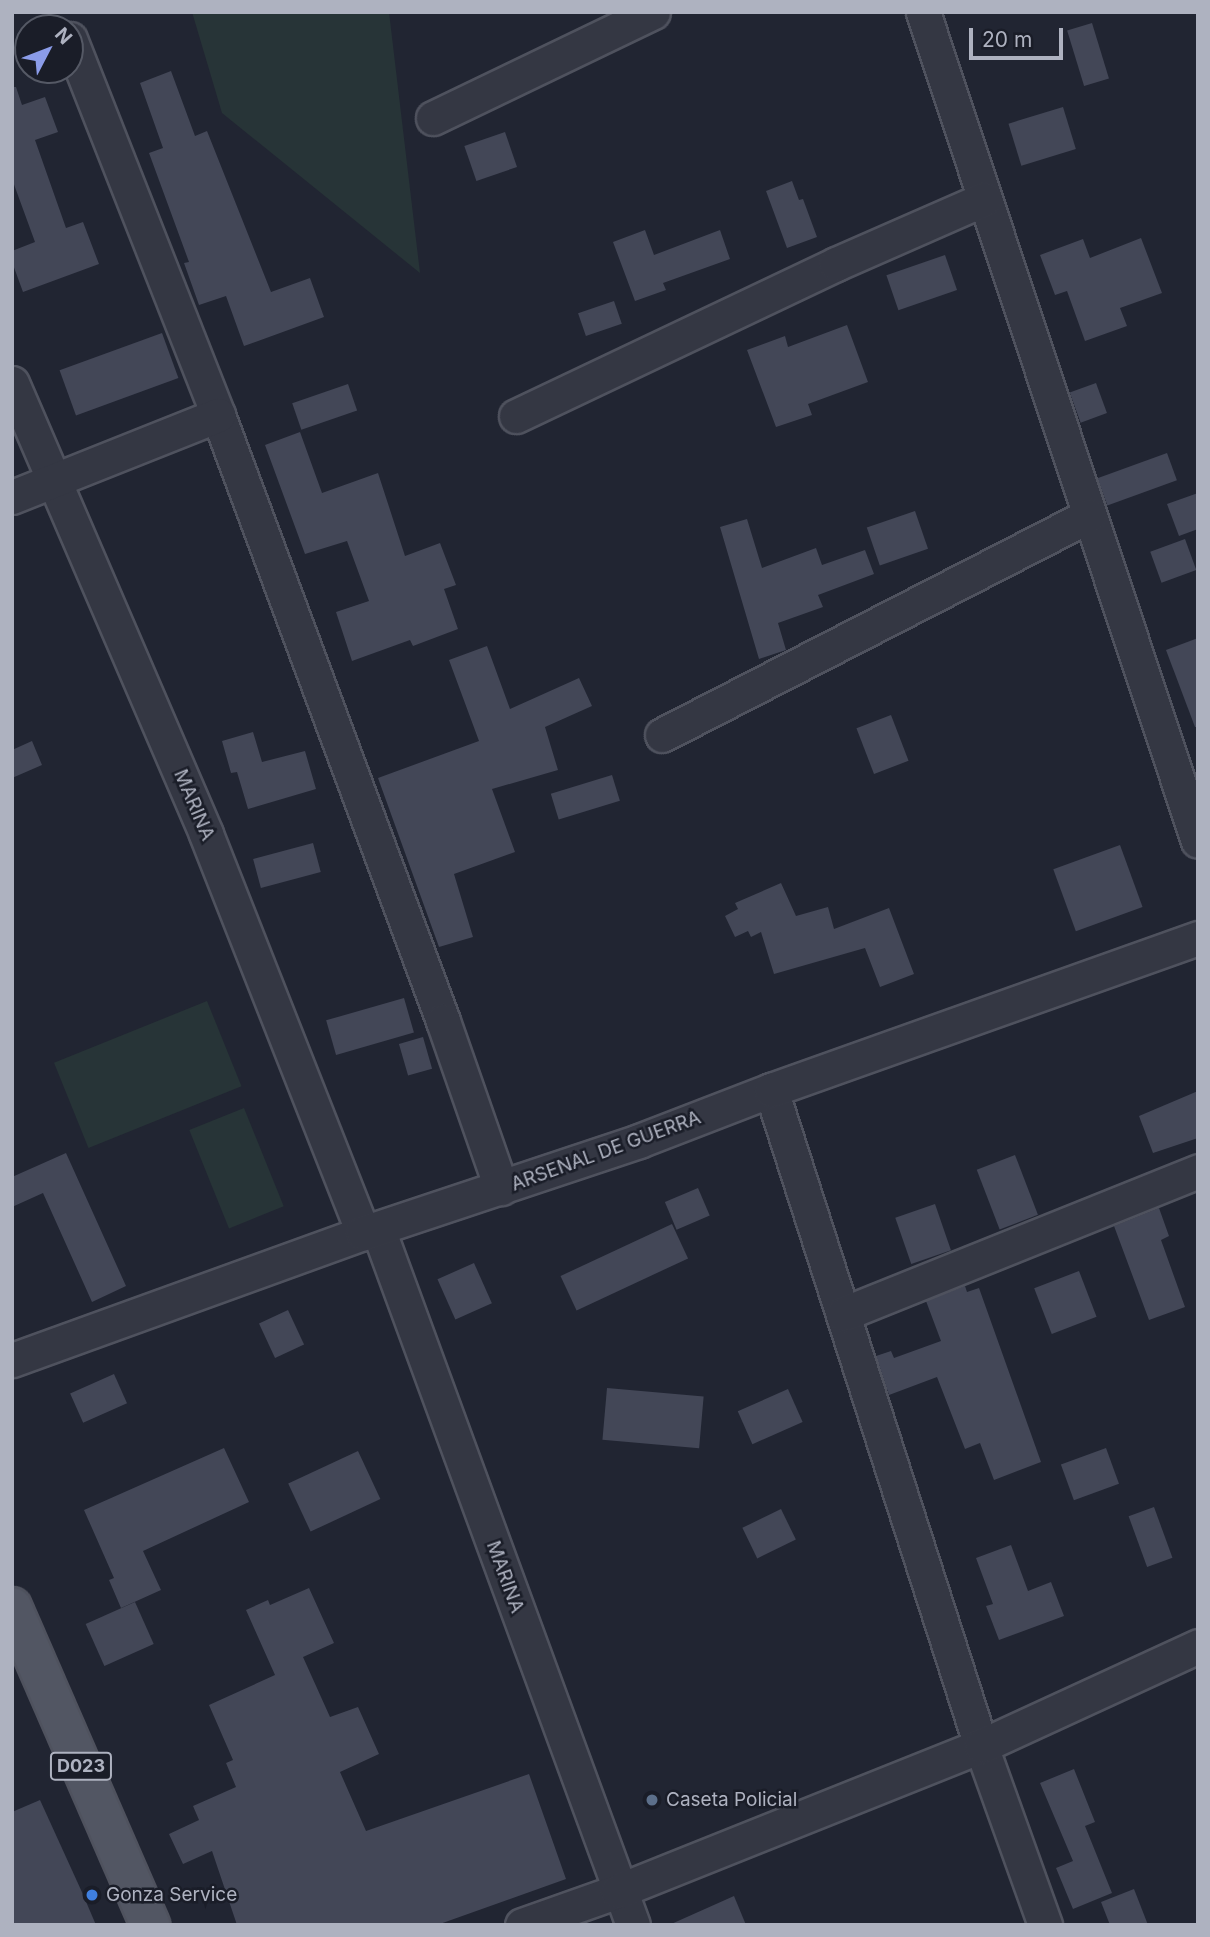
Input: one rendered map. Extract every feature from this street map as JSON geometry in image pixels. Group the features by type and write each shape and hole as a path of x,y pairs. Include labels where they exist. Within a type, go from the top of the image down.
{"main road":[{"name":"D023","path":"12,1607 150,1925"}],"street":[{"path":"433,118 653,12"},
{"path":"923,12 1198,841"},
{"path":"84,75 218,415 438,1008 501,1188"},
{"path":"516,416 836,264 984,199"},
{"name":"MARINA","path":"12,383 206,834 371,1231 633,1925"},
{"path":"12,497 218,415"},
{"path":"662,734 1089,516"},
{"name":"ARSENAL DE GUERRA","path":"12,1360 371,1231 639,1141 771,1090 1198,937"},
{"path":"771,1090 981,1746 1045,1925"},
{"path":"843,1314 1198,1171"},
{"path":"522,1925 618,1891 981,1746 1198,1646"}],"shaded area":[{"path":"192,12 389,12 420,273 222,113"},
{"path":"207,1001 241,1086 88,1148 54,1063"},
{"path":"244,1108 284,1206 229,1228 189,1130"}],"building":[{"path":"1092,23 1109,78 1084,86 1067,31"},
{"path":"171,71 195,136 207,131 271,292 310,278 324,317 244,346 226,296 199,305 184,263 189,262 149,153 163,148 140,83"},
{"path":"12,87 16,87 22,105 45,97 58,132 35,140 66,228 83,222 99,264 23,292 12,262 12,251 35,242 12,179"},
{"path":"1063,107 1076,149 1021,166 1008,124"},
{"path":"505,132 517,167 476,181 464,146"},
{"path":"792,181 799,200 803,199 817,237 787,248 766,191"},
{"path":"645,230 654,255 720,230 730,259 663,283 666,290 635,301 613,242"},
{"path":"1141,238 1162,293 1120,308 1127,326 1085,341 1067,291 1055,295 1040,255 1083,239 1090,258"},
{"path":"945,255 957,290 898,310 886,275"},
{"path":"614,301 622,324 586,336 578,313"},
{"path":"847,325 868,382 808,404 812,415 776,427 747,350 785,336 788,347"},
{"path":"162,333 178,378 76,415 60,370"},
{"path":"1096,383 1107,413 1081,423 1070,393"},
{"path":"348,384 357,410 301,430 292,403"},
{"path":"300,432 322,493 378,473 405,556 440,543 456,585 444,589 458,629 413,646 410,640 352,661 336,612 369,601 347,541 305,554 265,445"},
{"path":"1167,453 1177,480 1107,506 1097,478"},
{"path":"1198,493 1198,529 1179,536 1167,504"},
{"path":"915,511 928,549 880,565 867,528"},
{"path":"747,519 762,568 816,548 822,565 865,550 874,574 818,595 823,607 778,623 786,650 759,659 720,527"},
{"path":"1185,539 1196,570 1162,583 1150,552"},
{"path":"1198,638 1198,727 1195,727 1166,650"},
{"path":"487,646 510,709 579,678 592,706 545,727 558,770 492,789 515,852 454,874 473,937 439,947 378,778 479,741 449,660"},
{"path":"891,715 909,761 874,774 856,728"},
{"path":"253,732 262,762 305,751 316,789 248,809 237,772 231,773 222,741"},
{"path":"32,741 42,765 12,778 12,750"},
{"path":"612,775 620,801 559,820 551,794"},
{"path":"313,843 321,872 261,888 253,859"},
{"path":"1120,845 1143,907 1076,931 1053,869"},
{"path":"781,883 796,916 828,907 834,929 889,908 914,974 880,987 865,948 774,974 761,932 751,937 748,931 735,937 725,916 738,909 735,903"},
{"path":"404,998 414,1033 336,1055 326,1020"},
{"path":"423,1037 432,1069 408,1076 399,1044"},
{"path":"1198,1091 1198,1138 1153,1153 1139,1116"},
{"path":"66,1153 126,1286 92,1302 43,1193 12,1207 12,1177"},
{"path":"1015,1155 1038,1215 1000,1229 977,1170"},
{"path":"698,1188 710,1216 677,1230 665,1202"},
{"path":"935,1204 951,1250 911,1264 895,1218"},
{"path":"1159,1208 1169,1236 1161,1240 1185,1307 1149,1320 1114,1226"},
{"path":"672,1224 688,1258 577,1310 561,1276"},
{"path":"474,1263 492,1303 455,1319 437,1279"},
{"path":"1079,1271 1097,1317 1052,1334 1034,1288"},
{"path":"965,1286 967,1292 979,1288 1041,1462 994,1480 980,1443 965,1449 937,1377 889,1395 876,1356 891,1351 894,1358 941,1341 926,1301"},
{"path":"288,1310 304,1344 275,1358 259,1324"},
{"path":"114,1374 127,1403 83,1423 70,1394"},
{"path":"607,1388 704,1396 699,1448 602,1440"},
{"path":"788,1389 803,1422 752,1444 738,1411"},
{"path":"224,1448 249,1502 143,1551 161,1590 121,1608 109,1580 114,1578 84,1510"},
{"path":"1106,1448 1119,1484 1074,1500 1061,1464"},
{"path":"358,1451 380,1499 311,1532 288,1484"},
{"path":"1154,1507 1172,1558 1147,1567 1129,1516"},
{"path":"781,1509 796,1540 757,1558 742,1528"},
{"path":"1011,1545 1028,1591 1051,1582 1064,1616 999,1640 986,1606 993,1604 976,1558"},
{"path":"309,1588 334,1643 303,1657 330,1717 358,1707 379,1754 340,1772 366,1831 529,1774 566,1879 437,1925 237,1925 212,1851 183,1864 169,1834 199,1820 193,1806 236,1787 226,1763 233,1760 209,1705 275,1675 246,1610 268,1600 270,1605"},
{"path":"135,1602 154,1644 104,1666 86,1624"},
{"path":"1074,1769 1095,1822 1085,1826 1112,1893 1073,1909 1056,1868 1073,1861 1040,1783"},
{"path":"40,1800 96,1925 12,1925 12,1812"},
{"path":"1134,1889 1148,1925 1110,1925 1101,1902"},
{"path":"734,1896 746,1925 669,1925"}],"place":[{"name":"Caseta Policial","path":"652,1800"},
{"name":"Gonza Service","path":"92,1895"}]}
